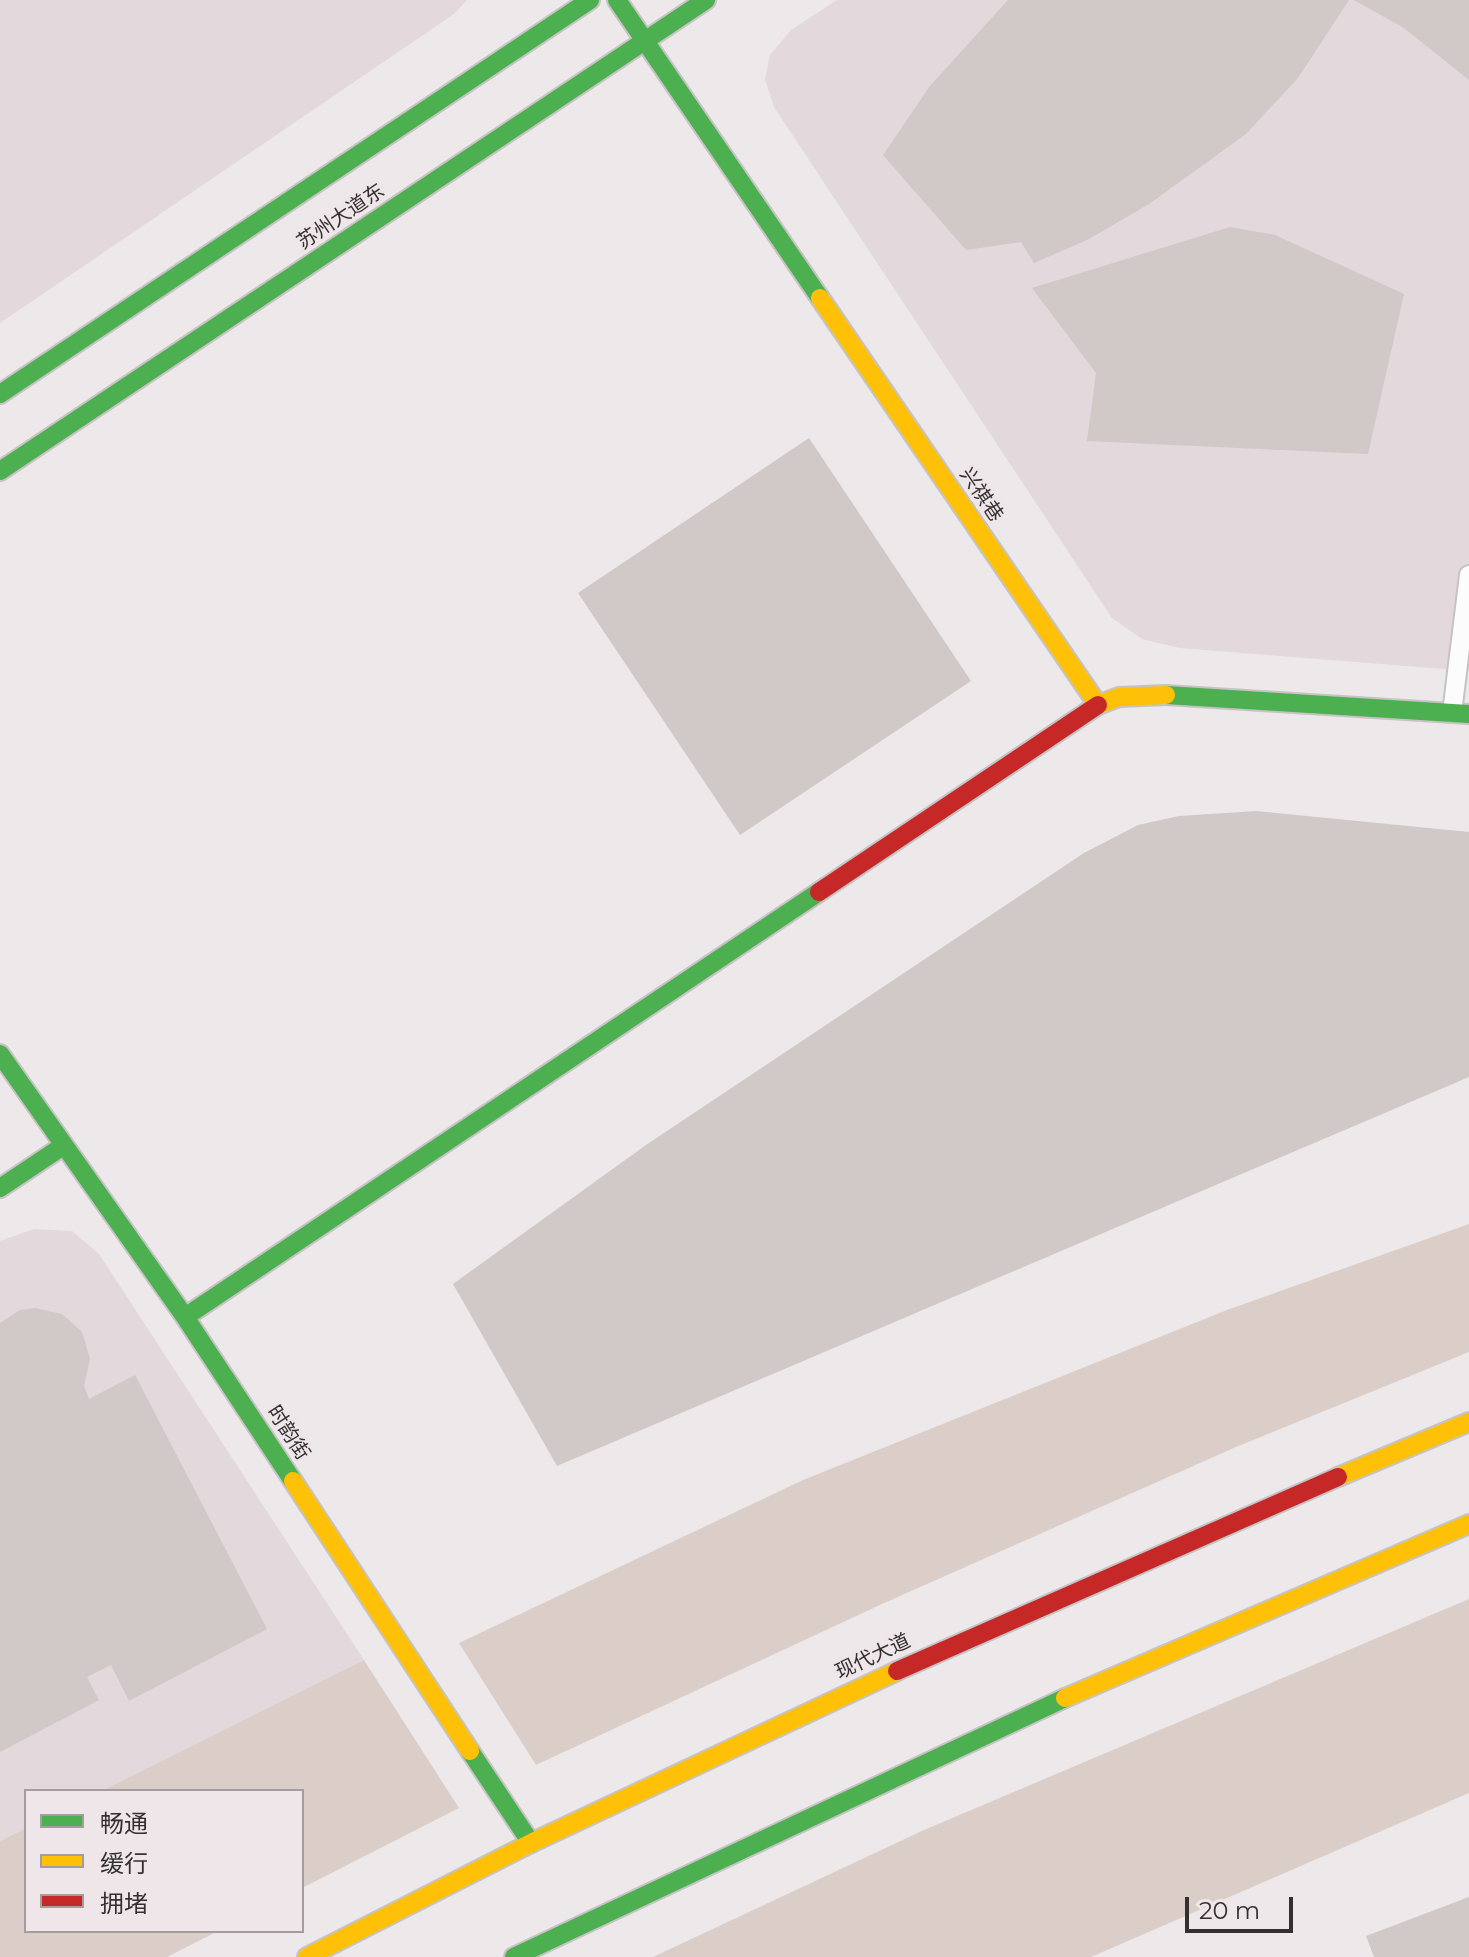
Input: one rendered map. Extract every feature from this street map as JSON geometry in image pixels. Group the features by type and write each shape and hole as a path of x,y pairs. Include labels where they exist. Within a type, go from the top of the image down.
{"main road":[{"name":"苏州大道东","path":"0,394 590,0"},
{"name":"兴祺巷","path":"617,0 1098,705"},
{"name":"苏州大道东","path":"0,471 706,0"},
{"path":"185,1317 1098,705 1119,697 1150,694 1461,714"},
{"name":"时韵街","path":"0,1054 185,1317 531,1843"},
{"path":"0,1188 63,1146"},
{"name":"现代大道","path":"307,1957 531,1843 1059,1597 1469,1422"},
{"path":"514,1957 1041,1708 1469,1524"}],"lane":[{"path":"1461,714 1469,575"}],"shaded area":[{"path":"0,0 467,0 454,14 0,323"},
{"path":"837,0 1469,0 1469,671 1180,648 1142,639 1112,618 774,107 765,79 770,55 791,30"},
{"path":"1469,1224 1469,1352 1236,1447 882,1604 536,1765 459,1643 803,1480 1227,1310"},
{"path":"34,1229 72,1231 99,1254 364,1660 105,1789 24,1789 24,1829 0,1841 0,1241"},
{"path":"1469,1599 1469,1793 1091,1957 653,1957 924,1830"},
{"path":"364,1660 459,1808 304,1887 304,1789 105,1789"},
{"path":"24,1829 24,1933 214,1933 167,1957 0,1957 0,1841"}],"building":[{"path":"1008,0 1349,0 1298,78 1246,134 1149,204 1089,239 1034,263 1021,242 966,250 883,155 930,86"},
{"path":"1354,0 1469,0 1469,80 1404,28"},
{"path":"1230,227 1275,235 1404,294 1368,454 1087,441 1096,373 1032,288"},
{"path":"809,438 971,681 740,835 578,593"},
{"path":"1256,811 1469,832 1469,1077 557,1466 453,1284 646,1145 1084,853 1138,825 1179,816"},
{"path":"35,1308 62,1314 82,1332 90,1359 84,1386 89,1399 135,1375 267,1629 129,1701 111,1665 87,1677 99,1700 0,1752 0,1323 20,1310"},
{"path":"1469,1897 1469,1957 1374,1957 1366,1936"}],"traffic: fast":[{"path":"0,394 590,0"},
{"path":"617,0 820,298"},
{"path":"0,471 706,0"},
{"path":"1166,695 1469,714"},
{"path":"185,1317 819,892"},
{"path":"0,1054 185,1317 293,1481"},
{"path":"0,1188 63,1146"},
{"path":"514,1957 1065,1698"},
{"path":"470,1751 531,1843"}],"traffic: slow":[{"path":"820,298 1098,705 1119,697 1166,695"},
{"path":"1338,1477 1469,1422"},
{"path":"293,1481 470,1751"},
{"path":"1065,1698 1469,1524"},
{"path":"307,1957 531,1843 897,1671"}],"traffic: jam":[{"path":"819,892 1098,705"},
{"path":"897,1671 1338,1477"}]}
